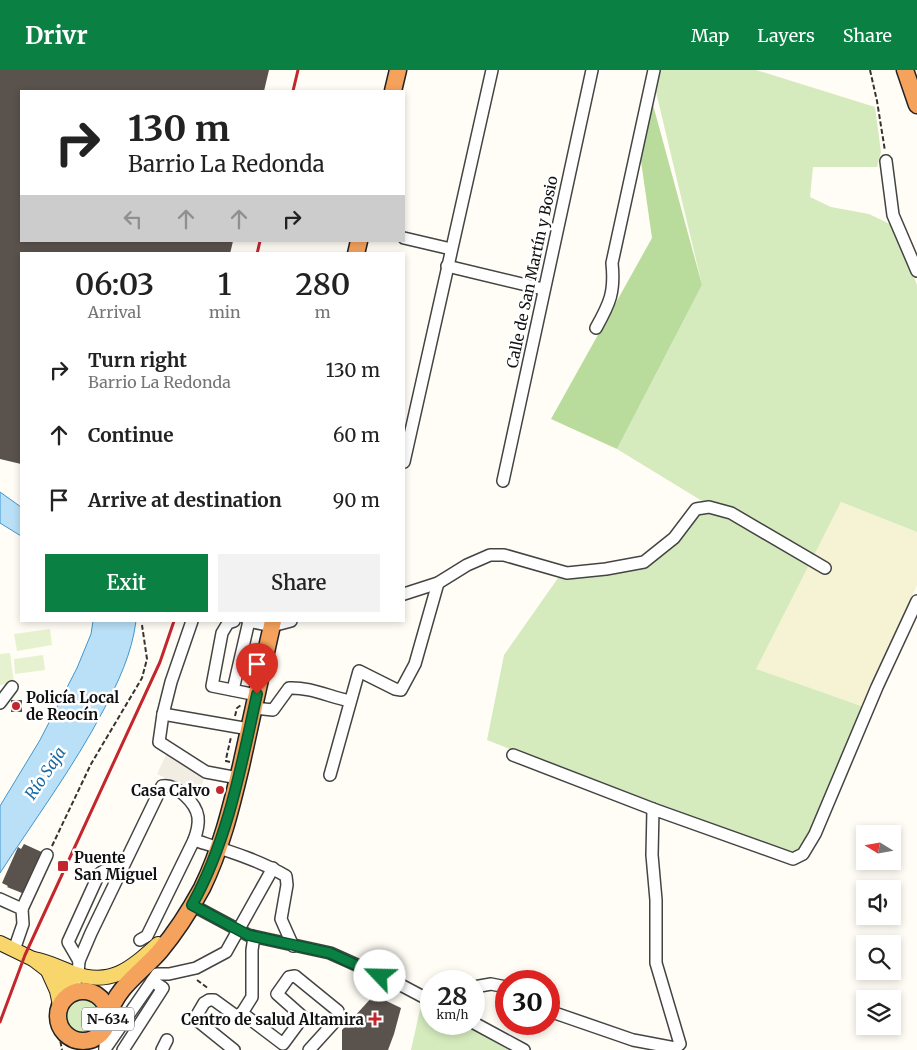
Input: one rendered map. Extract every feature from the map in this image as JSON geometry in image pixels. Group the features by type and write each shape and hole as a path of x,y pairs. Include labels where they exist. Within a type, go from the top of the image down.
{"highway":[{"path":"393,90 398,70"},
{"path":"905,70 917,105"},
{"name":"N-634","path":"79,989 58,1021 74,1044 104,1034 108,1024 109,1012 115,998 159,951 181,922 210,872 226,825 250,729 255,701 260,623"},
{"name":"N-634","path":"79,989 112,990 132,978"},
{"name":"N-634","path":"79,989 105,1003 109,1012"}],"main road":[{"name":"N-634","path":"33,959 49,963 79,989 101,978 122,973 157,945 181,922"},
{"path":"0,943 33,959 47,970 79,989"}],"street":[{"path":"405,457 492,70"},
{"name":"Calle de San Martín y Bosio","path":"503,481 592,70"},
{"path":"596,328 609,305 614,282 612,263 654,70"},
{"path":"886,161 893,215 917,271"},
{"path":"405,238 451,249"},
{"path":"447,266 544,289"},
{"path":"405,594 438,584 467,565 490,555 504,555 567,573 606,569 644,562 674,538 696,509 709,507 731,513 825,568"},
{"path":"330,775 359,670 395,689 401,690 415,664 438,584"},
{"path":"513,755 653,809 793,859 803,854 815,834 877,687 917,601"},
{"path":"192,622 162,714 159,742 206,772 238,778"},
{"path":"231,622 228,623 222,633 212,686 233,690 273,710 289,688 301,687 350,701"},
{"path":"233,690 260,623 275,622"},
{"path":"0,703 12,687"},
{"path":"162,714 250,729"},
{"path":"79,989 119,872 162,786 168,785 180,790 194,806 198,813 198,820 194,840 147,936 140,940"},
{"path":"560,1015 634,1040 675,1048 685,1047 656,963 656,900 652,855 653,809"},
{"path":"194,840 273,868 286,876 287,884 280,919 293,946"},
{"path":"14,950 23,924 22,909 47,855"},
{"path":"105,1050 157,974 169,974 196,968 226,952 273,868"},
{"path":"79,989 68,942 99,874 104,870 111,869 119,872"},
{"path":"0,899 22,909"},
{"path":"192,905 254,937 330,953 420,995"},
{"path":"234,1050 198,1022 196,1015 204,1003 209,1000 214,1000 236,1016 242,1013 252,997 252,950 254,937"},
{"path":"242,1013 283,1044 303,1017 277,994 289,977 295,976 338,1011 339,1017 309,1050"},
{"path":"123,1050 163,988 152,982"},
{"path":"415,992 420,992"},
{"path":"485,1029 524,1050"},
{"path":"104,1034 105,1050"}],"path":[{"path":"870,70 878,100 886,161"},
{"path":"47,855 91,764 142,678 147,659 142,625"},
{"path":"198,980 205,986"},
{"path":"79,989 109,1012 112,1016 112,1023 104,1034 74,1044 55,1022 54,1009 79,989"}],"shaded area":[{"path":"841,502 917,532 917,585 864,707 755,669"},
{"path":"167,753 204,778 196,803 182,786 157,774"}],"green space":[{"path":"654,70 756,70 875,107 881,152 877,167 813,167 810,197 831,207 869,214 894,226 917,285 917,532 841,502 756,669 864,707 803,854 793,859 487,740 504,655 558,578 604,573 650,564 698,516 702,501 617,449 702,285 652,75"},
{"path":"649,90 702,285 617,449 551,419 652,238 639,147"},
{"path":"50,629 52,645 17,651 14,634"},
{"path":"10,653 14,683 0,685 0,654"},
{"path":"43,655 45,670 15,674 14,659"},
{"path":"82,999 94,1004 99,1016 94,1028 82,1033 70,1028 65,1016 70,1004"},
{"path":"420,1010 420,1035 485,1035 485,1030 524,1050 411,1050"}],"water":[{"path":"0,492 20,506 20,535 0,523"},
{"name":"Río Saja","path":"93,622 136,622 124,668 109,700 79,753 0,873 0,806 40,740 77,668 91,634"}],"building":[{"path":"0,70 269,70 264,90 20,90 20,242 233,242 230,252 20,252 20,464 0,459"},
{"name":"Policía Local de Reocín","path":"11,700 22,700 22,712 11,712"},
{"path":"24,844 46,854 27,895 2,883 18,847 21,849"},
{"name":"Centro de salud Altamira","path":"374,995 401,1008 388,1050 342,1050 342,1030"}],"railway":[{"path":"293,90 298,70"},
{"path":"257,252 260,242"},
{"path":"0,1022 25,955 160,662 174,622"}],"place":[{"name":"Policía Local de Reocín","path":"16,706"},
{"name":"Casa Calvo","path":"220,790"},
{"name":"Puente San Miguel","path":"63,866"},
{"name":"Centro de salud Altamira","path":"375,1019"}],"route":[{"path":"257,694 223,838 210,872 192,905 248,935 330,953 380,976"}]}
